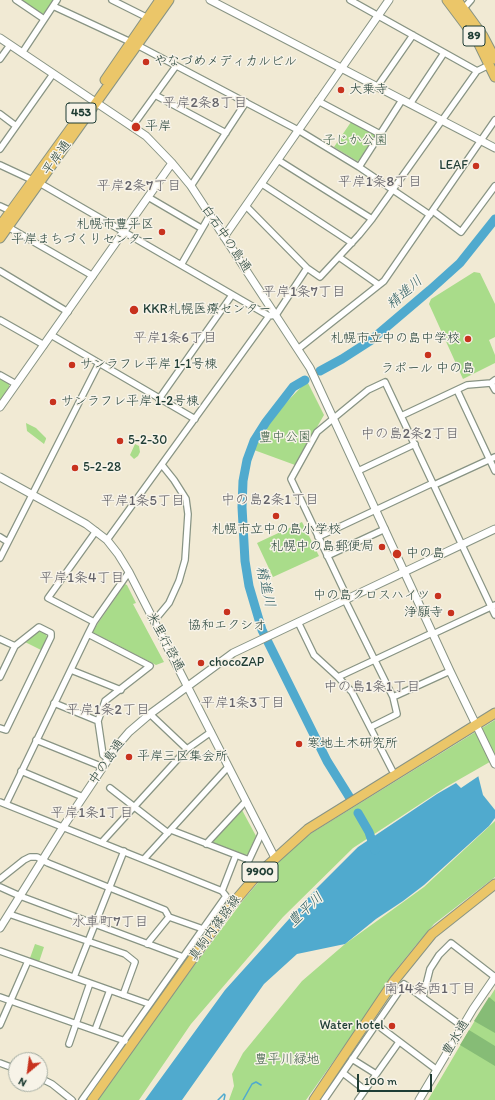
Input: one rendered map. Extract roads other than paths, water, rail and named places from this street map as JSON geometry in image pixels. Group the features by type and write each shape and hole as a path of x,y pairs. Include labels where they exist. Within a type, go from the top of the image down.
{"main road":[{"name":"平岸通","path":"134,44 160,0"},
{"name":"平岸通","path":"0,238 4,226 134,44 169,0"},
{"name":"89","path":"447,0 492,62"},
{"name":"89","path":"457,0 483,36 492,62 495,77"},
{"name":"真駒内篠路線","path":"92,1100 228,909 246,887 275,858 308,829 477,728 495,713"},
{"path":"314,1100 394,981 432,934 495,884"}],"street":[{"path":"16,0 44,19"},
{"path":"22,53 57,0"},
{"path":"112,0 148,18"},
{"path":"210,0 495,148"},
{"path":"350,0 477,71"},
{"path":"224,237 389,0"},
{"path":"464,8 471,0"},
{"path":"53,6 134,44 298,130 359,166 461,232 495,186"},
{"path":"377,87 413,35"},
{"name":"白石中の島通","path":"0,38 146,136 172,163 191,186 273,316 298,348 310,368 450,671 495,764"},
{"path":"0,59 10,45"},
{"path":"410,104 444,52"},
{"path":"246,206 307,268 320,277 339,258 372,219 477,71 492,62"},
{"path":"132,127 176,66"},
{"path":"0,149 53,74"},
{"path":"155,95 226,133"},
{"path":"359,166 402,100"},
{"path":"191,186 246,102"},
{"path":"318,102 380,134"},
{"path":"0,114 16,126"},
{"path":"298,348 384,281 495,120"},
{"path":"278,160 372,219"},
{"path":"0,407 172,163"},
{"path":"0,165 36,181 232,295 273,316"},
{"path":"262,184 352,243"},
{"path":"148,198 202,228"},
{"path":"0,206 14,212"},
{"path":"181,265 210,215"},
{"path":"4,226 93,276"},
{"path":"339,258 380,285"},
{"path":"107,540 307,268"},
{"path":"0,271 68,312"},
{"path":"159,399 232,295"},
{"path":"0,320 44,345"},
{"path":"51,335 195,419"},
{"path":"0,558 99,363"},
{"path":"0,375 16,384"},
{"path":"371,727 397,714 393,697 374,660 291,479 317,432 368,390 385,382 462,545 493,606 495,615"},
{"path":"401,416 467,385 493,382 495,390"},
{"path":"457,390 492,458 495,471"},
{"path":"358,471 414,444"},
{"path":"318,537 492,458"},
{"path":"154,621 174,595 179,581 185,560 188,514 186,500 162,464"},
{"name":"米里行啓通","path":"0,477 96,531 107,540 118,554 129,572 275,858"},
{"path":"327,556 385,529"},
{"path":"392,770 352,692 314,655 298,622 495,530"},
{"path":"94,622 48,598 96,531"},
{"path":"0,537 8,542"},
{"path":"82,1100 226,896 222,891 3,803 21,771 94,622 129,572"},
{"path":"338,677 493,606"},
{"name":"中の島通","path":"0,928 83,796 129,732 150,714 233,653 298,622"},
{"path":"0,677 15,646 39,627 51,633 51,637 6,730 0,728"},
{"path":"88,634 150,666 105,701 98,721 103,755 108,760"},
{"path":"0,639 15,646"},
{"path":"70,670 121,690"},
{"path":"393,697 450,671"},
{"path":"54,703 98,721"},
{"path":"150,714 186,749"},
{"path":"102,842 186,749 210,732"},
{"path":"36,740 103,767"},
{"path":"144,859 228,767"},
{"path":"21,771 83,796"},
{"path":"110,788 170,831 249,860 262,832"},
{"path":"206,844 246,801"},
{"path":"74,977 124,851"},
{"path":"222,891 236,855"},
{"path":"0,879 30,857 37,857 165,910 169,917 202,929"},
{"path":"0,887 20,896 183,957"},
{"path":"9,914 125,954 135,962 123,995"},
{"path":"147,944 169,917"},
{"path":"423,997 430,969 439,955 450,943 495,977"},
{"path":"0,951 149,1004"},
{"path":"0,1025 28,961"},
{"name":"豊水通","path":"419,1100 462,1026 495,977"},
{"path":"69,1044 90,983"},
{"path":"324,1100 404,984 462,1026"},
{"path":"95,1030 110,990"},
{"path":"0,997 125,1040"},
{"path":"376,1024 436,1070"},
{"path":"358,1100 399,1042"},
{"path":"352,1059 376,1074"},
{"path":"343,1074 365,1090"},
{"path":"48,1082 72,1100"}],"water":[{"name":"豊平川","path":"495,765 495,818 489,826 424,885 376,919 345,944 297,954 264,984 182,1100 145,1100 225,990 317,888 358,847 437,794 456,783 461,788"}],"waterway":[{"name":"精進川","path":"320,371 370,341 430,290 460,263 495,219"},
{"name":"精進川","path":"305,380 293,387 266,422 254,441 247,460 243,481 242,507 245,561 249,586 262,630 327,761 350,798"},
{"name":"精進川","path":"358,813 369,832 375,850"},
{"path":"243,1100 252,1084 256,1082 261,1085"},
{"path":"218,1100 224,1094 224,1100"}],"place":[{"name":"やなづめメディカルビル","path":"146,62"},
{"name":"大乗寺","path":"341,90"},
{"name":"平岸","path":"136,127"},
{"name":"LEAF","path":"476,166"},
{"name":"札幌市豊平区 平岸まちづくりセンター","path":"162,232"},
{"name":"KKR札幌医療センター","path":"134,310"},
{"name":"札幌市立中の島中学校","path":"468,339"},
{"name":"ラポール 中の島","path":"428,355"},
{"name":"サンラフレ平岸 1-1号棟","path":"72,365"},
{"name":"サンラフレ平岸 1-2号棟","path":"53,402"},
{"name":"5-2-30","path":"120,441"},
{"name":"5-2-28","path":"75,468"},
{"name":"札幌市立中の島小学校","path":"276,516"},
{"name":"札幌中の島郵便局","path":"382,547"},
{"name":"中の島","path":"397,554"},
{"name":"中の島クロスハイツ","path":"438,596"},
{"name":"協和エクシオ","path":"227,612"},
{"name":"浄願寺","path":"451,613"},
{"name":"chocoZAP","path":"201,663"},
{"name":"寒地土木研究所","path":"299,744"},
{"name":"平岸三区集会所","path":"129,757"},
{"name":"Water hotel","path":"392,1026"}],"district":[{"name":"平岸2条8丁目","path":"205,103"},
{"name":"平岸1条8丁目","path":"380,182"},
{"name":"平岸2条7丁目","path":"139,186"},
{"name":"平岸1条7丁目","path":"304,292"},
{"name":"平岸1条6丁目","path":"175,338"},
{"name":"中の島2条2丁目","path":"410,434"},
{"name":"中の島2条1丁目","path":"270,500"},
{"name":"平岸1条5丁目","path":"143,501"},
{"name":"平岸1条4丁目","path":"82,578"},
{"name":"中の島1条1丁目","path":"372,687"},
{"name":"平岸1条3丁目","path":"243,703"},
{"name":"平岸1条2丁目","path":"108,710"},
{"name":"平岸1条1丁目","path":"92,813"},
{"name":"水車町7丁目","path":"110,922"},
{"name":"南14条西1丁目","path":"430,989"}],"park label":[{"name":"子じか公園","path":"355,141"},
{"name":"豊中公園","path":"285,438"},
{"name":"豊平川緑地","path":"287,1060"}]}
